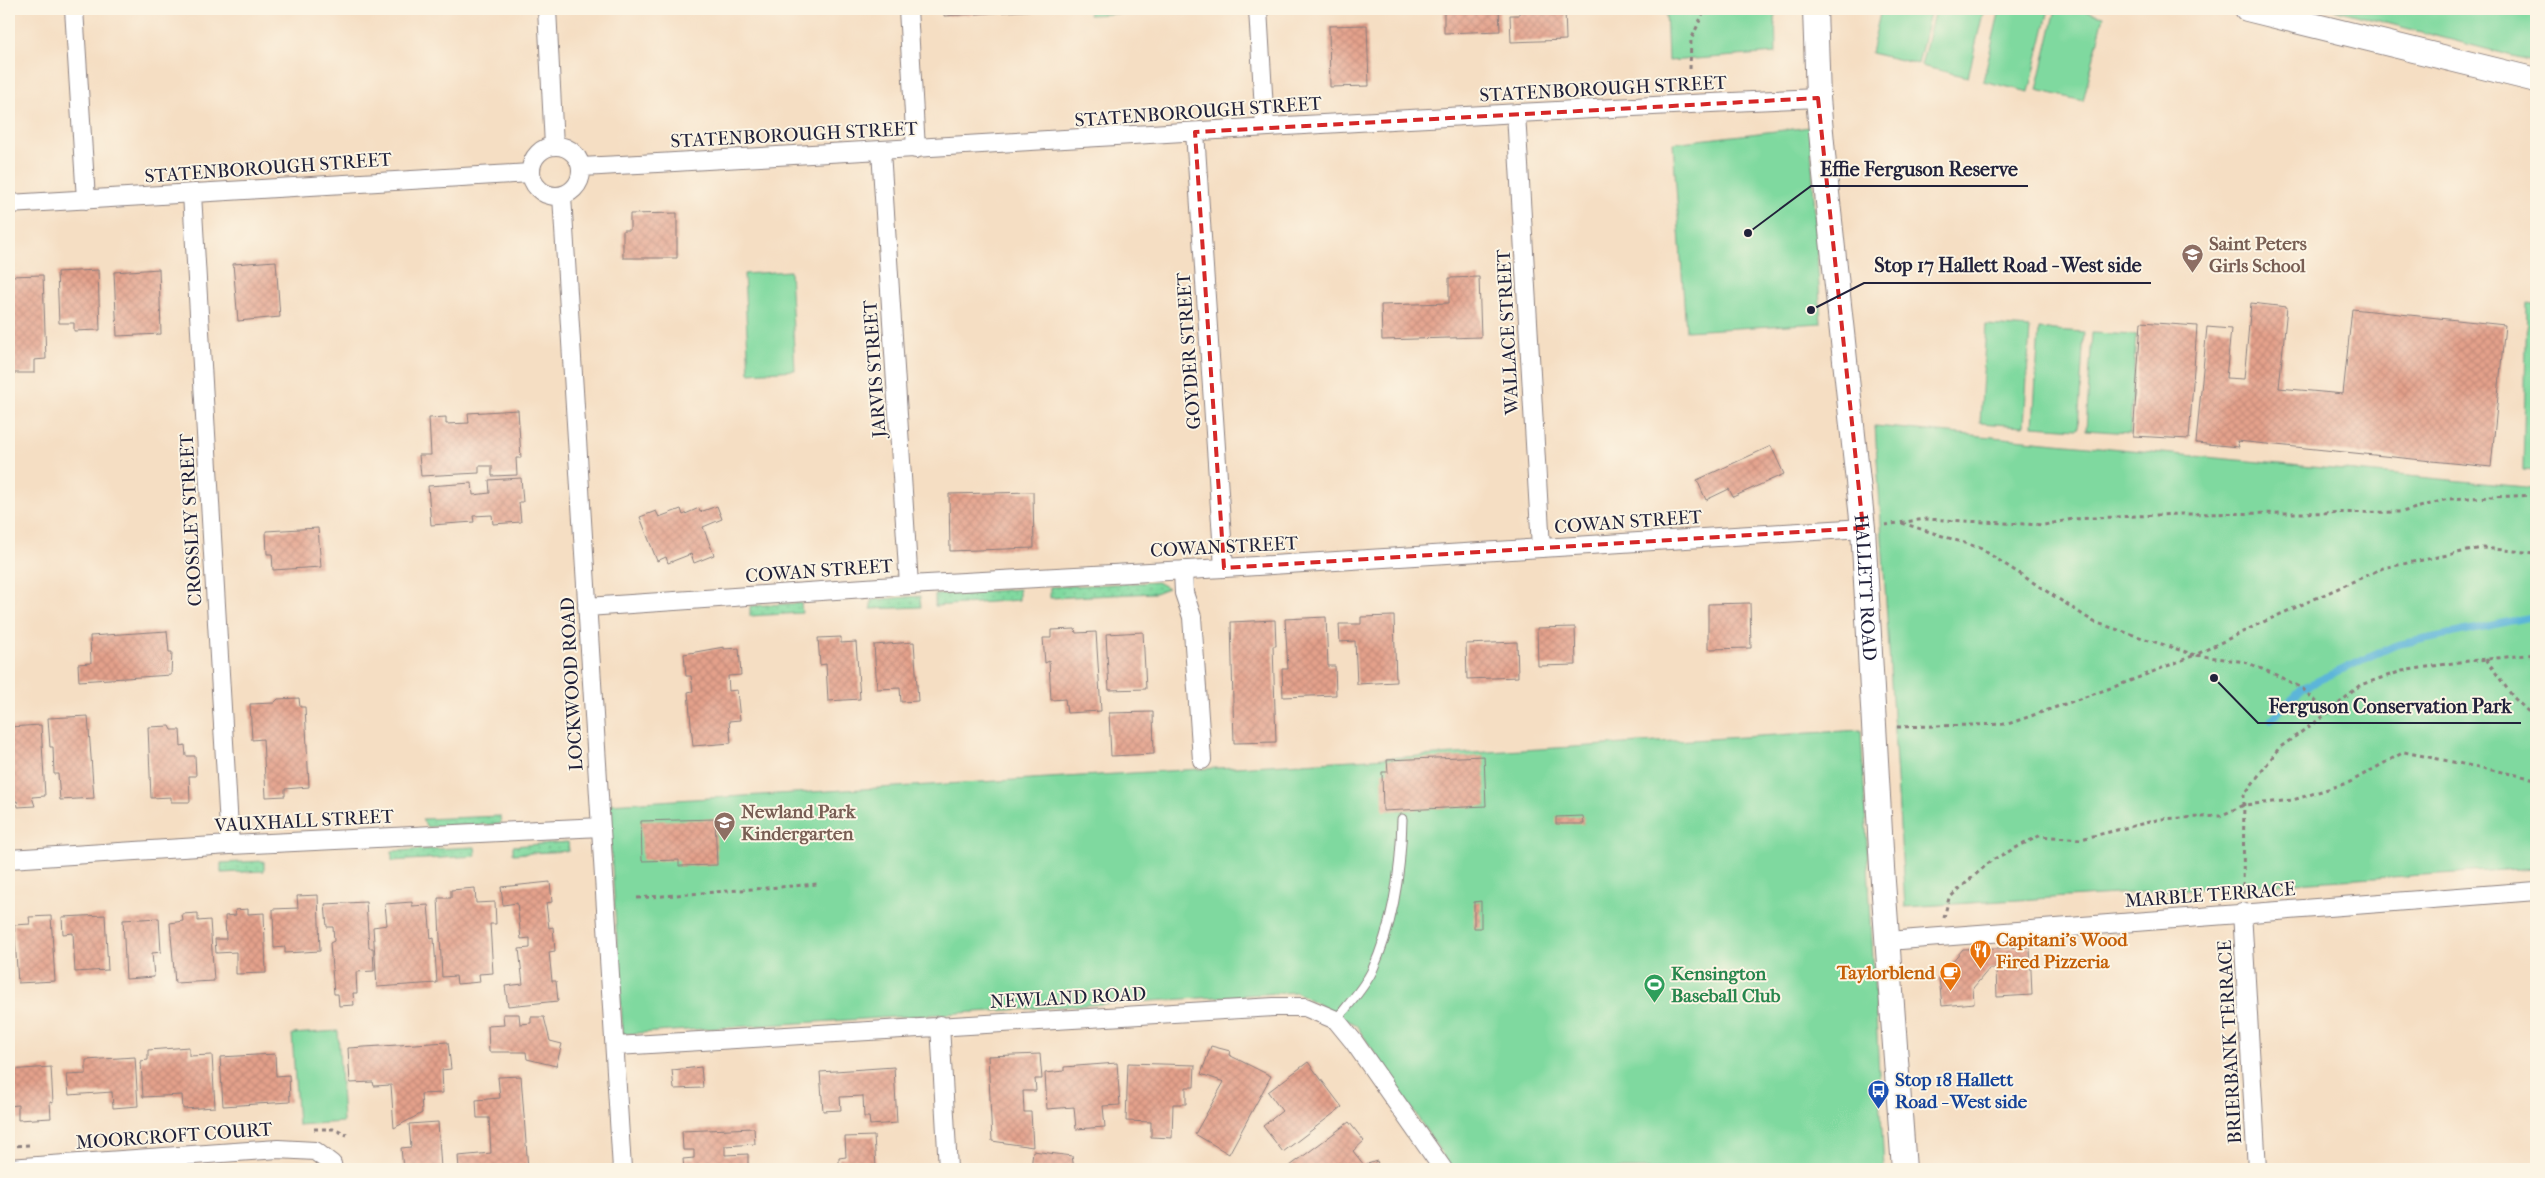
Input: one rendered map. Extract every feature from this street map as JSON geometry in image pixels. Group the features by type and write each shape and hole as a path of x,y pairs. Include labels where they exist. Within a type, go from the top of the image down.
{"main road":[{"name":"HALLETT ROAD","path":"1815,9 1818,98 1863,528 1874,728 1904,1169"},
{"path":"2247,9 2536,80"}],"street":[{"path":"74,9 86,200"},
{"path":"548,9 554,146"},
{"path":"908,9 916,149"},
{"path":"1258,9 1265,127"},
{"name":"STATENBOROUGH STREET","path":"581,167 916,149 1265,127 1818,98"},
{"name":"WALLACE STREET","path":"1516,113 1541,548"},
{"name":"GOYDER STREET","path":"1195,132 1224,568"},
{"path":"554,146 569,149 581,167 579,182 569,193 554,197 540,192 530,173 531,165 540,152 554,146"},
{"name":"JARVIS STREET","path":"881,151 910,585"},
{"name":"STATENBOROUGH STREET","path":"9,204 530,173"},
{"name":"CROSSLEY STREET","path":"192,194 230,845"},
{"name":"LOCKWOOD ROAD","path":"562,196 616,1046 622,1169"},
{"name":"COWAN STREET","path":"587,606 1863,528"},
{"path":"1183,570 1184,593 1192,617 1202,760"},
{"name":"VAUXHALL STREET","path":"9,859 230,845 601,827"},
{"name":"MARBLE TERRACE","path":"1888,941 2242,912 2536,891"},
{"name":"BRIERBANK TERRACE","path":"2242,912 2258,1169"},
{"name":"NEWLAND ROAD","path":"616,1046 940,1025 1274,1007 1305,1008 1336,1020 1354,1042 1443,1169"},
{"path":"940,1025 948,1169"},
{"name":"MOORCROFT COURT","path":"9,1168 278,1149 316,1151 332,1164 333,1169"}],"lane":[{"path":"1336,1020 1371,972 1392,915 1401,851 1402,818"}],"path":[{"path":"1690,69 1691,40 1705,9"},
{"path":"2523,9 2536,13"},
{"path":"1863,528 1925,519 2044,524 2073,519 2179,514 2402,512 2448,499 2536,495"},
{"path":"1902,523 1980,548 2094,622 2195,655 2246,662 2274,674 2302,688 2328,713"},
{"path":"1874,728 2008,724 2122,684 2195,655 2383,568 2482,548 2536,553"},
{"path":"2242,912 2244,795 2279,748 2328,713 2360,685 2402,671 2536,654"},
{"path":"2486,659 2513,697 2536,719"},
{"path":"1940,937 1949,898 1992,860 2039,836 2080,839 2161,818 2220,816 2244,805 2293,800 2350,782 2404,752 2536,779"},
{"path":"638,898 818,884"}],"highlighted area":[{"path":"1818,98 1863,528 1224,568 1195,132"}],"green space":[{"path":"1089,9 1204,9 1089,15"},
{"path":"1666,9 1775,9 1776,53 1668,61"},
{"path":"1881,9 1931,9 1918,64 1871,53"},
{"path":"1935,9 1984,9 1968,77 1921,66"},
{"path":"2000,9 2049,9 2029,92 1983,81"},
{"path":"2056,9 2074,9 2104,16 2083,101 2037,90"},
{"path":"2333,9 2536,9 2536,62"},
{"path":"1810,127 1821,323 1686,331 1673,143"},
{"path":"790,271 795,370 749,373 744,274"},
{"path":"2527,303 2536,304 2536,471 2523,470"},
{"path":"1986,325 2030,328 2024,426 1980,423"},
{"path":"2039,329 2084,332 2078,429 2033,426"},
{"path":"2092,333 2136,335 2130,433 2086,430"},
{"path":"1875,426 2536,488 2536,868 1905,907"},
{"path":"1157,582 1168,588 1155,593 1050,598 1050,587"},
{"path":"1019,589 1019,600 935,606 935,595"},
{"path":"920,596 921,607 871,609 871,600"},
{"path":"801,603 802,613 750,616 750,606"},
{"path":"1861,730 1884,1169 1452,1169 1356,1025 1296,992 623,1034 608,804"},
{"path":"500,816 501,824 427,827 422,819"},
{"path":"568,842 569,851 513,854 513,846"},
{"path":"475,847 476,856 392,861 392,851"},
{"path":"264,861 264,871 221,873 221,863"},
{"path":"338,1031 343,1122 298,1125 292,1034"}],"building":[{"path":"944,9 1039,9 1039,10 944,16"},
{"path":"1444,9 1499,9 1500,31 1444,33"},
{"path":"1519,9 1565,9 1566,40 1511,42 1510,15 1519,15"},
{"path":"1367,25 1369,86 1330,87 1329,26"},
{"path":"677,213 677,258 623,258 623,230 630,230 630,214"},
{"path":"276,261 280,317 238,321 233,264"},
{"path":"159,269 161,334 117,336 114,272"},
{"path":"98,270 100,330 74,331 74,323 59,323 57,272"},
{"path":"43,275 46,359 34,360 34,373 9,373 9,276"},
{"path":"1479,277 1481,337 1382,340 1381,305 1449,303 1449,278"},
{"path":"2251,303 2287,307 2279,388 2343,394 2352,309 2505,325 2491,467 2237,441 2239,447 2196,443 2207,327 2231,329 2226,378 2244,379"},
{"path":"2141,322 2197,326 2189,439 2133,436"},
{"path":"518,410 521,458 516,458 517,475 492,476 492,466 479,466 479,473 421,476 419,455 431,455 429,418 446,417 446,424 469,423 468,413"},
{"path":"1771,446 1784,474 1733,497 1729,489 1706,500 1697,480"},
{"path":"521,478 523,502 519,502 521,522 493,524 492,515 473,516 474,522 431,525 428,486 472,483 473,495 490,493 489,480"},
{"path":"1033,492 1034,548 950,551 949,494"},
{"path":"717,506 722,519 703,527 714,555 694,563 691,554 668,563 666,557 657,561 640,517 656,511 659,517 681,509 683,515 699,508 700,512"},
{"path":"318,528 321,567 273,570 272,554 267,554 266,531"},
{"path":"1750,603 1751,648 1708,649 1708,604"},
{"path":"1394,616 1396,682 1357,684 1355,641 1340,642 1339,624 1361,624 1361,617"},
{"path":"1326,617 1328,666 1335,666 1336,695 1283,697 1282,669 1288,669 1285,619"},
{"path":"1275,620 1276,646 1273,646 1276,742 1234,743 1231,622"},
{"path":"1575,627 1576,665 1538,666 1537,628"},
{"path":"1075,629 1076,633 1096,632 1101,711 1067,713 1065,699 1051,700 1049,661 1045,663 1043,638 1051,638 1051,630"},
{"path":"167,631 169,652 172,652 171,675 79,681 78,664 91,663 90,636"},
{"path":"1143,632 1146,689 1109,690 1106,634"},
{"path":"841,637 841,643 856,642 860,699 828,701 826,664 820,665 818,638"},
{"path":"914,642 918,701 901,702 900,688 877,689 874,645"},
{"path":"1517,642 1518,677 1467,679 1466,644"},
{"path":"724,647 724,649 739,648 741,675 728,676 729,691 737,690 740,720 729,721 731,743 693,746 688,692 693,691 691,676 686,676 684,654"},
{"path":"299,698 300,707 305,707 309,787 285,789 285,796 266,797 263,739 252,740 250,704 274,703 278,699"},
{"path":"1153,712 1154,754 1111,756 1109,713"},
{"path":"88,716 94,798 60,800 58,774 54,774 53,747 50,747 48,718"},
{"path":"41,725 45,796 32,797 35,806 18,807 17,801 9,802 9,727"},
{"path":"170,726 172,730 180,730 181,746 185,745 186,756 195,756 196,776 189,776 190,802 171,802 171,797 151,798 148,727"},
{"path":"1484,756 1486,806 1383,811 1382,772 1388,772 1387,760"},
{"path":"1583,816 1584,824 1556,824 1556,817"},
{"path":"715,819 717,865 679,866 679,860 642,861 641,821"},
{"path":"550,882 552,902 546,903 549,928 553,927 555,951 549,952 552,981 556,981 558,1001 508,1006 505,986 523,984 519,949 530,948 530,938 521,939 517,903 503,905 501,887"},
{"path":"475,888 476,903 495,902 496,924 490,924 493,973 479,974 480,982 457,984 456,976 442,977 438,898 451,898 451,890"},
{"path":"318,895 320,951 285,953 285,947 274,948 273,909 298,908 297,896"},
{"path":"1481,901 1481,928 1474,928 1474,902"},
{"path":"366,902 369,948 373,948 374,971 356,972 357,993 353,993 354,1005 339,1006 338,994 334,994 330,943 334,941 333,927 327,927 325,904"},
{"path":"412,902 412,906 428,905 431,939 434,938 437,983 377,987 373,927 387,925 385,904"},
{"path":"248,909 248,914 264,913 266,973 236,974 236,952 216,953 215,939 226,939 225,916 236,915 235,910"},
{"path":"198,913 198,921 210,920 214,981 175,983 170,923 183,921 182,914"},
{"path":"105,915 108,970 75,972 73,933 63,934 62,917"},
{"path":"51,916 55,981 18,983 14,925 30,924 29,917"},
{"path":"159,918 161,952 152,953 154,977 126,979 123,920"},
{"path":"2030,947 2032,995 1997,997 1996,969 1989,969 1973,988 1974,1003 1942,1006 1939,977 1963,949"},
{"path":"503,1014 519,1014 520,1024 531,1023 531,1017 544,1017 550,1041 562,1044 556,1066 527,1059 526,1052 489,1052 488,1026 504,1025"},
{"path":"448,1042 451,1069 442,1070 443,1093 421,1094 422,1113 394,1128 391,1085 374,1086 373,1082 350,1083 348,1048"},
{"path":"1211,1046 1230,1051 1229,1055 1271,1076 1229,1154 1195,1134 1224,1082 1201,1074"},
{"path":"189,1047 189,1056 212,1055 215,1107 183,1109 182,1095 143,1097 141,1061 148,1060 148,1050"},
{"path":"275,1054 276,1076 289,1075 290,1102 223,1106 220,1057"},
{"path":"1040,1054 1042,1079 1035,1079 1036,1091 1023,1091 1024,1112 1031,1112 1033,1147 992,1141 988,1056"},
{"path":"135,1057 138,1106 113,1108 112,1092 69,1095 67,1075 86,1074 86,1060"},
{"path":"1308,1062 1342,1107 1283,1152 1263,1126 1282,1111 1268,1092"},
{"path":"1117,1063 1120,1105 1103,1106 1105,1127 1076,1129 1074,1107 1047,1109 1045,1073 1064,1071 1064,1067"},
{"path":"1128,1063 1195,1065 1194,1087 1186,1087 1186,1104 1173,1104 1172,1138 1151,1137 1151,1122 1126,1121"},
{"path":"51,1067 53,1103 50,1102 51,1118 18,1120 18,1105 9,1106 9,1070"},
{"path":"701,1067 703,1088 674,1089 672,1070"},
{"path":"894,1067 897,1123 870,1125 869,1117 864,1117 863,1096 840,1097 841,1110 823,1111 820,1072"},
{"path":"521,1076 528,1169 459,1169 458,1156 491,1153 489,1118 477,1118 476,1100 500,1098 498,1077"},
{"path":"438,1122 441,1169 403,1169 401,1148 411,1147 409,1124"},
{"path":"1349,1122 1364,1141 1353,1151 1364,1165 1377,1161 1380,1169 1286,1169"},
{"path":"754,1128 755,1144 725,1146 725,1155 748,1154 748,1169 684,1169 683,1159 694,1158 694,1150 683,1150 682,1131"},
{"path":"874,1136 876,1167 900,1166 900,1169 839,1169 839,1158 846,1157 845,1137"},
{"path":"1033,1151 1072,1156 1074,1169 1031,1169"}],"waterway":[{"path":"2271,720 2302,688 2396,645 2536,616"}],"place":[{"name":"Effie Ferguson Reserve","path":"1748,233"},
{"name":"Saint Peters Girls School","path":"2193,273"},
{"name":"Stop 17 Hallett Road - West side","path":"1811,310"},
{"name":"Ferguson Conservation Park","path":"2214,678"},
{"name":"Newland Park Kindergarten","path":"725,841"},
{"name":"Capitani's Wood Fired Pizzeria","path":"1980,969"},
{"name":"Taylorblend","path":"1951,991"},
{"name":"Kensington Baseball Club","path":"1655,1003"},
{"name":"Stop 18 Hallett Road - West side","path":"1879,1109"}]}
